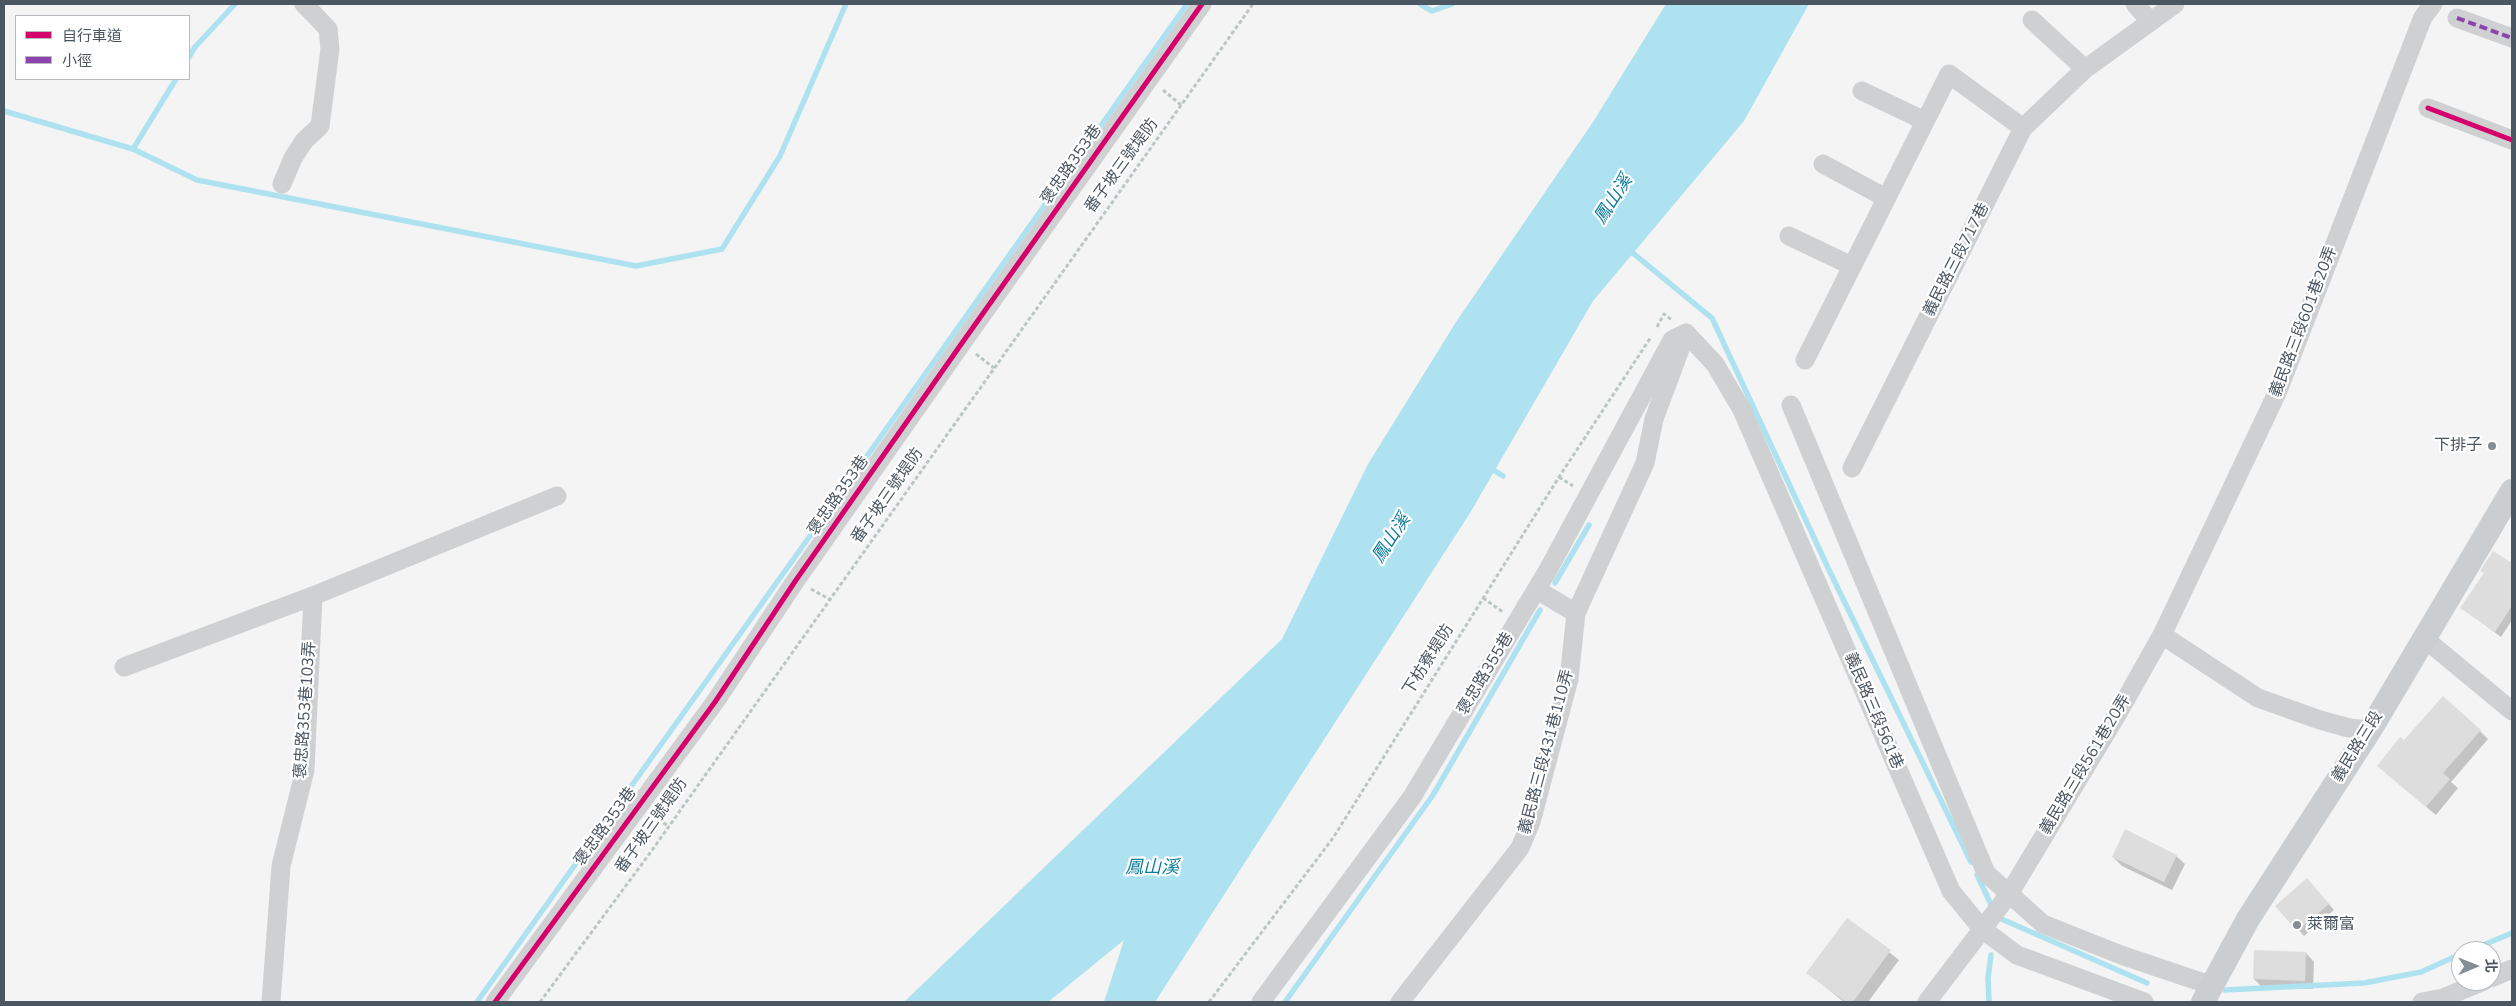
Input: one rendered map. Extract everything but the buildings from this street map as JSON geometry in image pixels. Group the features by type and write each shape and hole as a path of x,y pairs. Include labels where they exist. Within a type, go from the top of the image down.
{"main road":[{"name":"義民路三段","path":"2208,994 2248,918 2370,730 2512,491"}],"street":[{"path":"282,184 293,158 304,141 320,126 330,49 328,29 304,4"},
{"name":"褒忠路353巷","path":"495,1002 714,702 801,572 1202,4"},
{"path":"2135,4 2150,21"},
{"name":"義民路三段717巷","path":"1852,468 2023,128 2085,69 2175,4"},
{"name":"義民路三段601巷20弄","path":"2162,635 2277,393 2423,17 2433,4"},
{"path":"2457,18 2512,38"},
{"path":"2032,20 2085,69"},
{"path":"1805,360 1949,74 2023,128"},
{"path":"1862,91 1925,121"},
{"path":"2428,108 2512,140"},
{"path":"1823,164 1886,198"},
{"path":"1789,236 1852,266"},
{"name":"褒忠路355巷","path":"1261,1002 1412,797 1537,590 1672,340 1686,333"},
{"name":"義民路三段431巷110弄","path":"1400,1002 1520,848 1530,822 1569,678 1576,613 1645,463 1654,419 1686,333"},
{"name":"義民路三段561巷","path":"1686,333 1715,364 1742,410 1951,891 1982,929 2017,955 2144,1002"},
{"path":"1791,405 1986,873 2043,924 2121,955 2208,994"},
{"path":"124,667 313,596 558,496"},
{"path":"1537,590 1576,613"},
{"name":"褒忠路353巷103弄","path":"271,1002 282,866 305,770 313,596"},
{"path":"2162,635 2258,698 2327,722 2349,728 2370,730"},
{"name":"義民路三段561巷20弄","path":"1927,1002 2009,894 2118,713 2162,635"},
{"path":"2425,639 2512,711"},
{"path":"2422,1002 2443,998 2460,991"}],"path":[{"path":"1149,78 1181,105"}],"water":[{"name":"鳳山溪","path":"1666,4 1809,4 1744,121 1593,301 1470,513 1155,1002 1104,1002 1124,940 1048,1002 904,1002 1282,639 1368,464 1456,322 1593,122"}],"waterway":[{"path":"190,55 195,47 235,4"},
{"path":"4,111 133,149 197,180 636,266 722,249 780,156 846,4"},
{"path":"477,1002 1187,4"},
{"path":"1420,4 1432,11 1452,4"},
{"path":"133,149 175,80"},
{"path":"1628,249 1712,318 1829,570 1971,862"},
{"path":"1490,468 1503,476"},
{"path":"1555,583 1589,525"},
{"path":"1285,1002 1433,795 1540,610"},
{"path":"1977,875 1997,917 2147,983"},
{"path":"2493,941 2512,933"},
{"path":"1989,1002 1988,978 1991,955"},
{"path":"2225,990 2364,983 2421,972 2451,958"}],"marked path":[{"path":"2457,18 2512,38"}],"cycle path":[{"path":"495,1002 715,702 796,580 1202,4"},
{"path":"2428,108 2512,140"}],"place":[{"name":"下排子","path":"2492,446"},
{"name":"萊爾富","path":"2297,925"}]}
